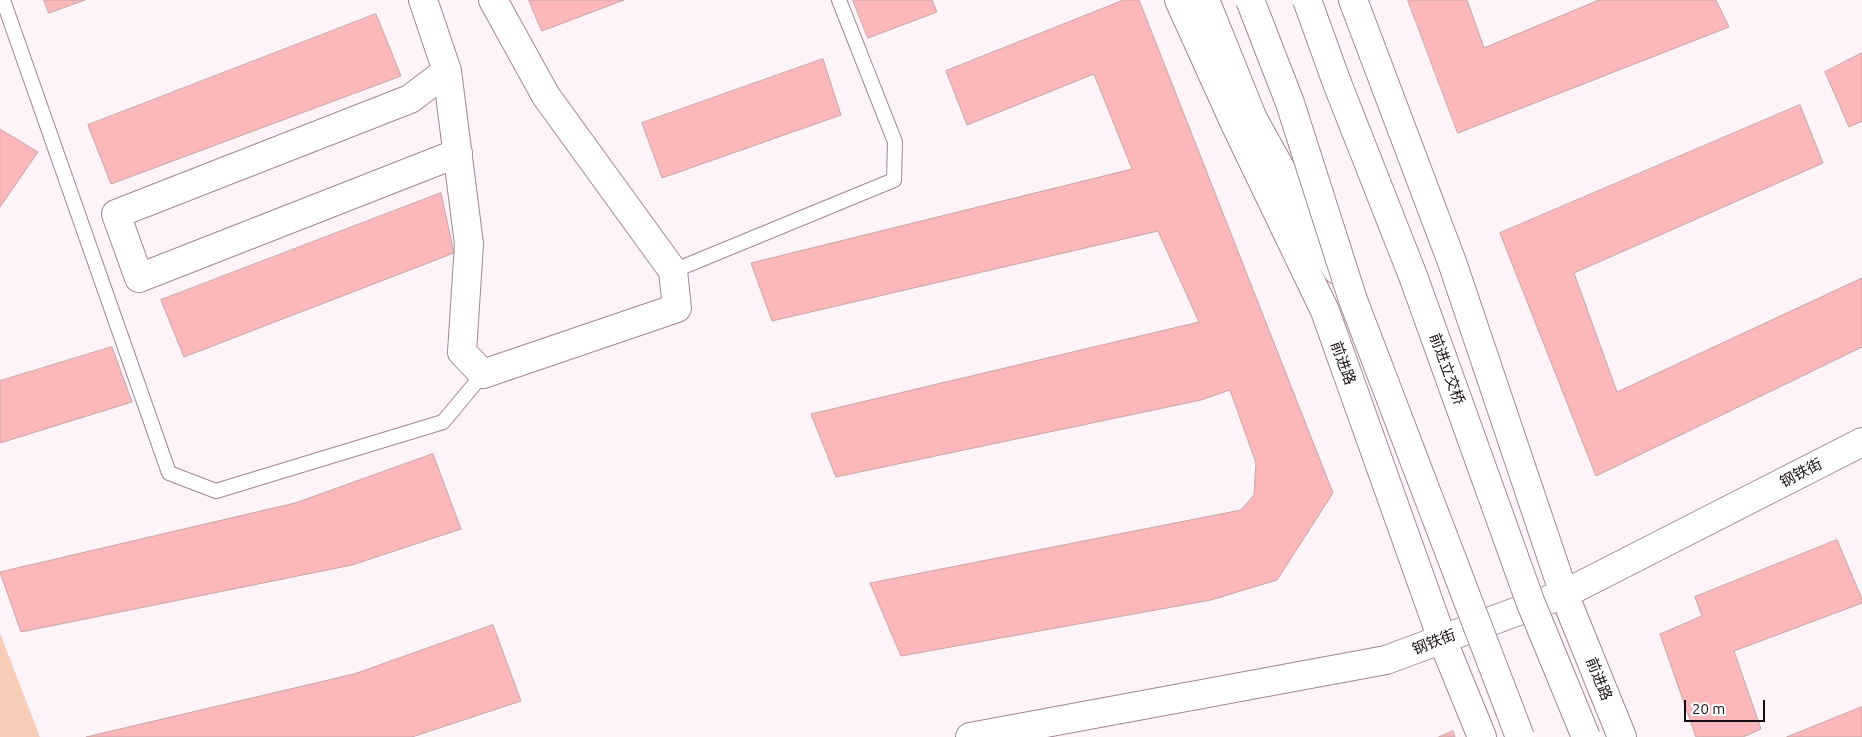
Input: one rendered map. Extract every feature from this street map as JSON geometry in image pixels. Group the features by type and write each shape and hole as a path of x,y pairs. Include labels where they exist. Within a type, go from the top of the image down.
{"main road":[{"path":"423,0 447,72 469,244 462,352 483,374 677,308 673,271 546,96 493,0"},
{"name":"前进路","path":"1179,0 1236,126 1325,311 1442,639 1482,737"},
{"path":"1205,0 1253,119 1353,300"},
{"path":"1250,0 1290,103 1353,300 1520,737"},
{"name":"前进立交桥","path":"1307,0 1337,83 1413,276 1530,601 1586,737"},
{"name":"前进路","path":"1353,0 1452,262 1564,594 1622,737"},
{"path":"447,72 410,99 116,214 139,278 458,153"},
{"name":"钢铁街","path":"970,737 1386,660 1564,594 1862,442"}],"lane":[{"path":"4,0 169,473 216,491 443,422 483,374"},
{"path":"673,271 894,180 895,142 839,0"}],"shaded area":[{"path":"0,633 40,737 0,737"}],"building":[{"path":"44,0 85,0 49,13"},
{"path":"529,0 624,0 542,31"},
{"path":"853,0 932,0 937,12 868,38"},
{"path":"1124,0 1139,0 1333,493 1277,580 1211,600 901,656 870,583 1241,510 1254,495 1256,463 1230,390 1201,400 836,477 811,414 1199,322 1158,231 772,321 751,263 1132,169 1094,74 967,125 946,71"},
{"path":"1408,0 1467,0 1484,48 1599,0 1716,0 1729,27 1458,133"},
{"path":"376,14 401,76 111,184 88,125"},
{"path":"1862,53 1862,121 1849,127 1825,72"},
{"path":"823,59 841,115 662,178 642,123"},
{"path":"1800,105 1823,163 1574,273 1617,392 1862,278 1862,347 1596,476 1500,233"},
{"path":"0,129 38,152 0,207"},
{"path":"441,193 454,253 184,357 161,300"},
{"path":"112,347 132,402 0,443 0,381"},
{"path":"433,454 461,529 352,565 21,632 0,572 295,503"},
{"path":"1837,540 1862,603 1734,651 1761,729 1743,737 1696,737 1660,634 1702,616 1695,597"},
{"path":"493,625 521,701 412,737 86,737 354,674"},
{"path":"1862,707 1862,737 1787,737"},
{"path":"1453,731 1455,737 1439,737"}]}
